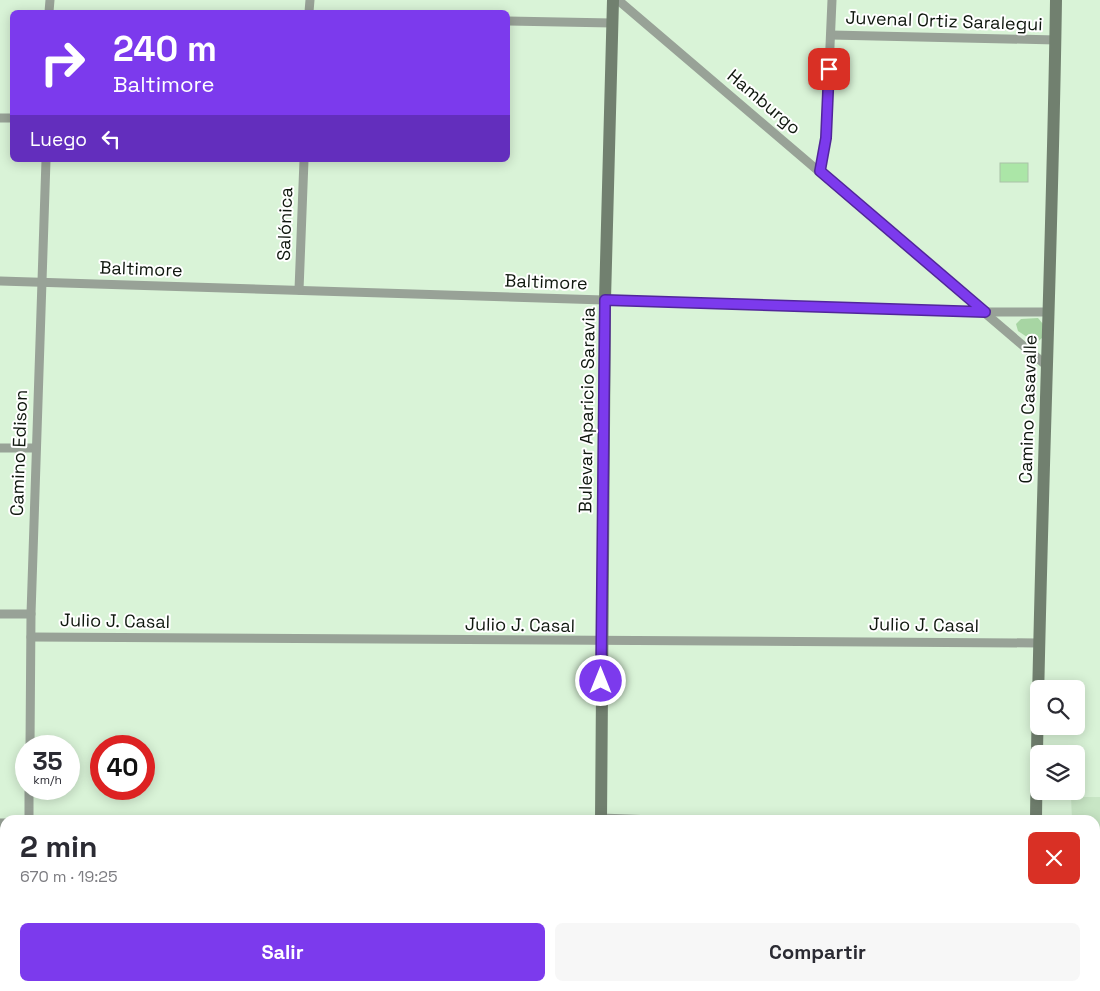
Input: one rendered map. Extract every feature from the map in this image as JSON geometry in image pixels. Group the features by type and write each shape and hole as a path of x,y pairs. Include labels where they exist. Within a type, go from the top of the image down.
{"street":[{"name":"Bulevar Aparicio Saravia","path":"601,815 605,300 612,0"},
{"name":"Hamburgo","path":"618,0 1048,366"},
{"path":"820,171 826,138 832,0"},
{"name":"Camino Casavalle","path":"1036,815 1038,643 1048,366 1056,0"},
{"path":"510,21 612,23"},
{"name":"Juvenal Ortiz Saralegui","path":"830,34 1056,40"},
{"name":"Camino Edison","path":"30,735 30,614 46,162"},
{"name":"Salónica","path":"299,290 304,162"},
{"name":"Baltimore","path":"0,282 985,312 1049,312"},
{"path":"0,448 36,448"},
{"path":"0,614 30,614"},
{"name":"Julio J. Casal","path":"31,637 601,642 612,638 1038,643"},
{"path":"29,800 29,815"}],"shaded area":[{"path":"1038,318 1043,324 1042,338 1036,343 1018,331 1016,324 1021,319"},
{"path":"1085,797 1100,797 1100,815 1072,815 1071,800 1085,800"}],"building":[{"path":"1000,163 1028,163 1028,182 1000,182"}],"route":[{"path":"601,681 605,300 985,312 820,171 826,138 829,69"}]}
